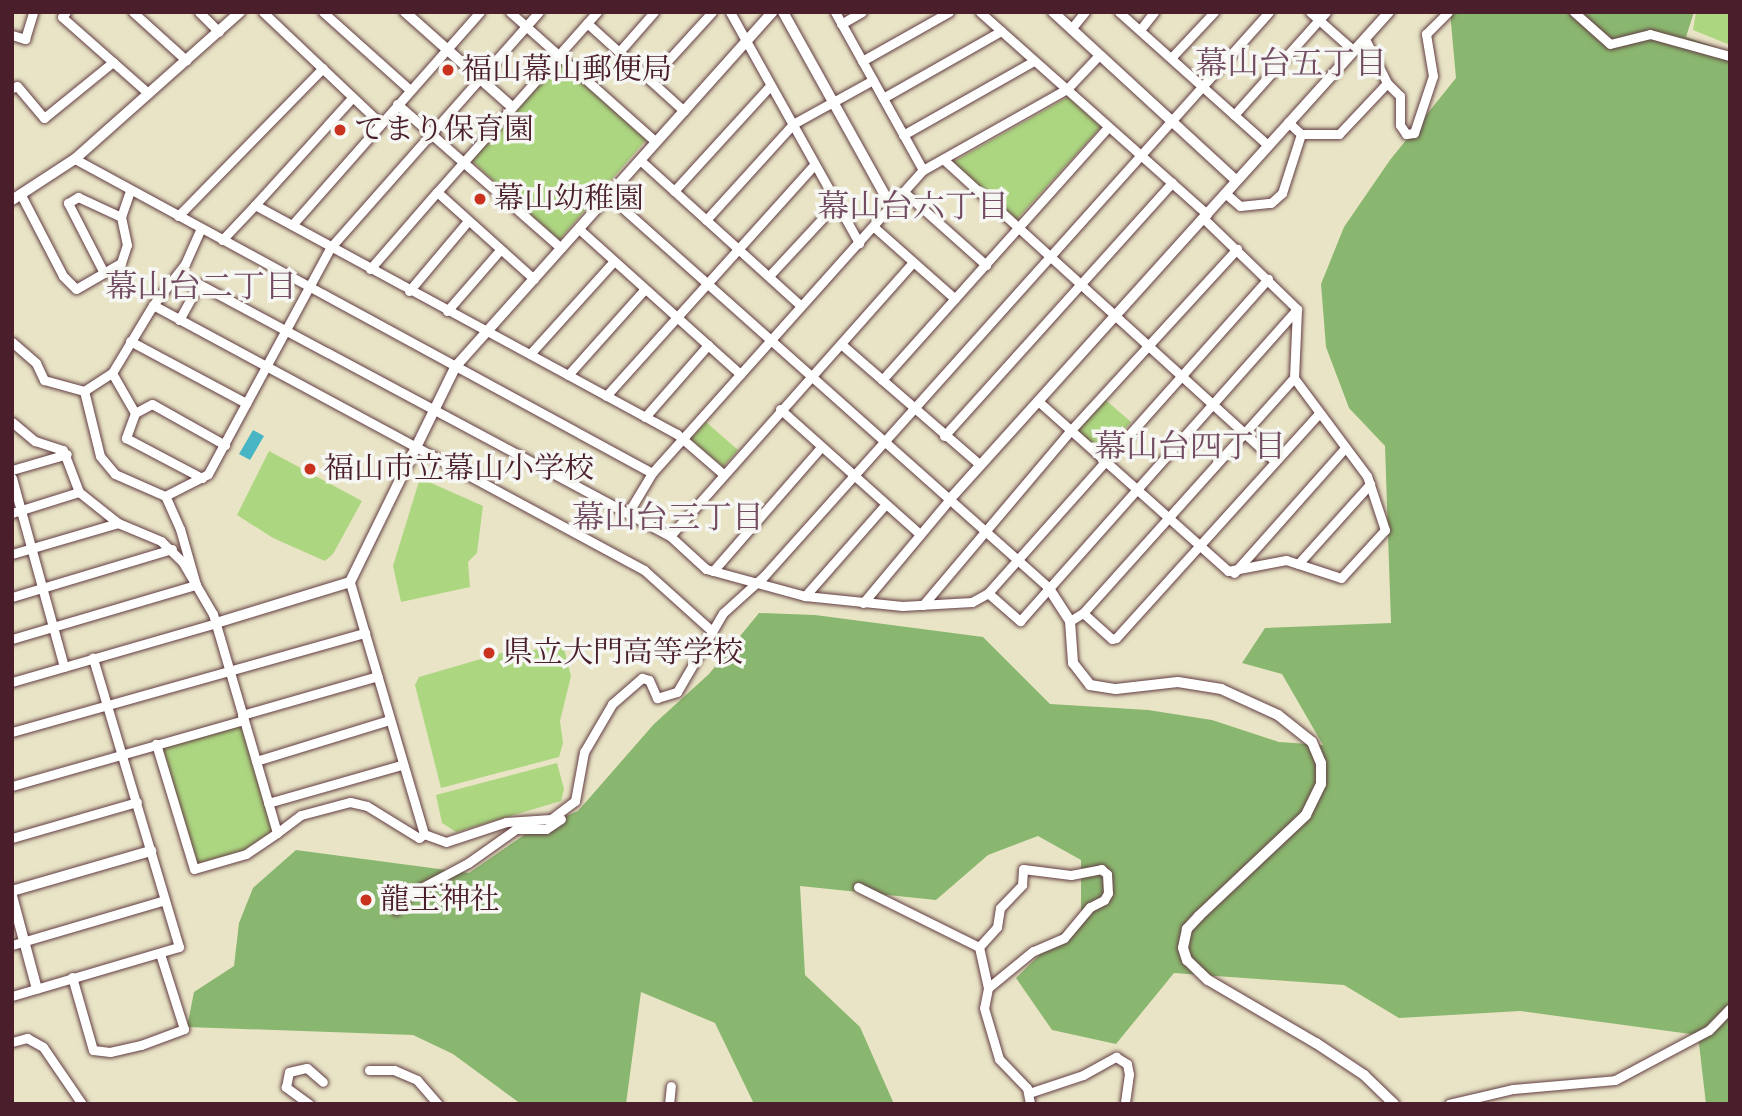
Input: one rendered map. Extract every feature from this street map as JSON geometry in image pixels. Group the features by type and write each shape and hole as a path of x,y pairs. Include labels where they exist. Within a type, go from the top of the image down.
{"street":[{"path":"12,35 25,39 33,12"},
{"path":"66,12 62,17 148,93"},
{"path":"133,12 186,60"},
{"path":"199,12 219,32"},
{"path":"130,191 121,217 127,245 121,263 76,289 63,276 16,198 75,159 240,12"},
{"path":"263,12 380,123"},
{"path":"323,12 410,90"},
{"path":"405,12 512,107"},
{"path":"510,12 656,142"},
{"path":"165,496 202,478 225,445 283,327 330,248 539,12"},
{"path":"370,269 597,12"},
{"path":"619,52 654,12"},
{"path":"650,80 712,12"},
{"path":"730,12 859,243"},
{"path":"424,834 401,765 350,582 414,445 456,366 772,12"},
{"path":"783,12 891,205"},
{"path":"835,12 923,170"},
{"path":"841,24 862,12"},
{"path":"862,61 948,12"},
{"path":"980,12 1172,183 1297,309 1293,378 1083,613 1070,621"},
{"path":"1053,12 1236,180"},
{"path":"1071,29 1085,12"},
{"path":"1119,12 1268,145"},
{"path":"1140,30 1154,12"},
{"path":"1171,58 1214,12"},
{"path":"396,910 408,895 468,863 516,829 546,829 564,817 579,790 584,752 612,704 642,678 649,680 657,698 669,698 723,613 757,583 1269,12"},
{"path":"1310,12 1353,50"},
{"path":"1234,115 1326,12"},
{"path":"863,603 980,465 1389,12"},
{"path":"1365,39 1387,83 1400,96 1399,125 1406,134 1415,133 1433,76 1426,34 1448,12"},
{"path":"1574,12 1609,44 1650,34 1730,56"},
{"path":"292,225 478,13"},
{"path":"587,23 684,111"},
{"path":"883,98 1001,31"},
{"path":"628,513 652,473 682,438 923,170 1068,89 1099,55"},
{"path":"903,135 1034,61"},
{"path":"12,88 17,86 44,118 113,62"},
{"path":"178,216 323,68"},
{"path":"706,220 793,124 873,80"},
{"path":"1288,122 1301,134 1339,134 1387,83"},
{"path":"674,191 770,86"},
{"path":"222,240 352,98"},
{"path":"397,104 561,248"},
{"path":"882,380 1108,127"},
{"path":"1225,193 1240,206 1271,203 1282,193 1301,134"},
{"path":"75,159 652,473"},
{"path":"943,159 1114,318 1275,461"},
{"path":"640,160 801,306"},
{"path":"607,396 814,164"},
{"path":"944,436 1172,183"},
{"path":"437,192 534,279"},
{"path":"904,192 986,265"},
{"path":"609,196 1048,587 1070,621 1073,663 1090,685 1116,689 1178,682 1221,689 1278,715 1312,742 1321,763 1321,784 1306,815 1199,916 1187,929 1183,948 1187,960 1208,980 1316,1043 1364,1075 1394,1104"},
{"path":"104,273 68,203 78,197 121,217"},
{"path":"769,276 836,204"},
{"path":"255,205 682,438 723,474"},
{"path":"409,290 468,220"},
{"path":"874,227 955,299"},
{"path":"12,342 36,363 44,380 84,391 112,373 153,305 185,264 201,228"},
{"path":"579,229 740,374"},
{"path":"923,605 1071,430 1237,249"},
{"path":"447,311 500,250"},
{"path":"530,355 614,261"},
{"path":"670,536 913,262"},
{"path":"179,320 198,284 434,407 670,536 713,571 805,596 863,603 923,605 977,601 988,593 1268,279"},
{"path":"568,375 645,289"},
{"path":"153,305 644,570 712,631"},
{"path":"988,593 1020,621 1297,309"},
{"path":"130,341 246,403"},
{"path":"841,344 980,465"},
{"path":"645,417 708,345"},
{"path":"112,373 135,413"},
{"path":"1234,573 1282,560 1341,578 1385,530 1370,484 1293,378"},
{"path":"84,391 100,456 115,474 165,496 180,529 196,585"},
{"path":"1038,401 1168,518 1234,573"},
{"path":"202,478 126,438 135,413 152,404 225,445"},
{"path":"780,409 920,534"},
{"path":"1083,613 1116,638 1319,414"},
{"path":"12,422 35,441 50,443 66,454 79,492 118,523 172,549 196,585 216,623 277,833"},
{"path":"713,571 821,447"},
{"path":"1234,573 1345,448"},
{"path":"12,470 66,454"},
{"path":"12,478 17,512 32,548 64,667"},
{"path":"1298,564 1370,484"},
{"path":"17,512 79,492"},
{"path":"805,596 885,505"},
{"path":"12,554 118,523"},
{"path":"12,597 172,549"},
{"path":"12,681 350,582"},
{"path":"12,639 196,585"},
{"path":"12,732 365,633"},
{"path":"12,996 179,947 93,658"},
{"path":"12,786 378,676"},
{"path":"256,761 389,720"},
{"path":"156,744 194,869 246,854 301,815 350,802 367,806 419,838 424,834"},
{"path":"268,803 401,765"},
{"path":"12,838 137,802"},
{"path":"424,834 446,842 506,822 551,819 571,804"},
{"path":"37,989 12,894 151,851"},
{"path":"979,947 996,927 1000,908 1022,885 1023,869 1071,875 1101,869 1107,874 1108,893 1104,900 1090,907 1064,938 1033,951 988,988"},
{"path":"859,887 979,947"},
{"path":"12,945 165,900"},
{"path":"979,947 988,988 985,1008 999,1059 1029,1093 1030,1104"},
{"path":"72,977 93,1050 110,1052 141,1045 184,1030 160,954"},
{"path":"1449,1104 1513,1089 1615,1080 1709,1030 1730,1008"},
{"path":"12,1042 27,1038 43,1047 82,1104"},
{"path":"1029,1093 1083,1075 1116,1057 1127,1064 1129,1074 1125,1104"},
{"path":"303,1103 286,1087 289,1072 307,1068 323,1082"},
{"path":"369,1070 394,1070 417,1080 438,1104"},
{"path":"669,1104 671,1086"}],"green space":[{"path":"1450,12 1694,12 1686,37 1730,52 1730,1104 1706,1104 1698,1035 1520,1011 1399,1018 1344,985 1174,973 1116,1044 1052,1030 1016,978 1081,914 1081,860 1038,836 988,855 936,900 800,886 805,975 860,1027 894,1104 754,1104 715,1023 641,992 626,1104 521,1104 453,1054 413,1035 187,1027 194,992 234,966 239,923 253,888 296,850 469,873 527,833 578,811 654,724 709,674 759,613 815,615 983,637 1050,704 1148,710 1212,720 1279,742 1323,745 1282,674 1242,663 1265,628 1391,623 1385,446 1349,408 1326,347 1321,284 1344,227 1390,160 1456,78"},
{"path":"1696,12 1730,12 1730,45 1693,30"},
{"path":"561,61 646,140 559,240 470,159"},
{"path":"1068,97 1101,127 1015,221 953,162"},
{"path":"1102,397 1131,422 1101,456 1072,430"},
{"path":"706,422 738,450 723,467 690,439"},
{"path":"269,451 362,501 333,554 325,561 273,538 237,515"},
{"path":"420,478 483,506 477,553 468,562 470,587 401,602 393,566"},
{"path":"562,641 571,676 560,721 563,743 559,757 441,788 415,685 419,677 522,647 525,653"},
{"path":"242,724 272,831 243,851 196,864 161,747"},
{"path":"557,763 564,789 561,801 456,832 442,823 436,795"}],"water":[{"path":"253,430 264,436 250,460 239,454"}],"place":[{"name":"福山幕山郵便局","path":"448,70"},
{"name":"てまり保育園","path":"340,130"},
{"name":"幕山幼稚園","path":"480,199"},
{"name":"福山市立幕山小学校","path":"310,469"},
{"name":"県立大門高等学校","path":"489,653"},
{"name":"龍王神社","path":"366,900"}],"district":[{"name":"幕山台五丁目","path":"1291,64"},
{"name":"幕山台六丁目","path":"913,207"},
{"name":"幕山台二丁目","path":"201,287"},
{"name":"幕山台四丁目","path":"1190,447"},
{"name":"幕山台三丁目","path":"668,518"}]}
